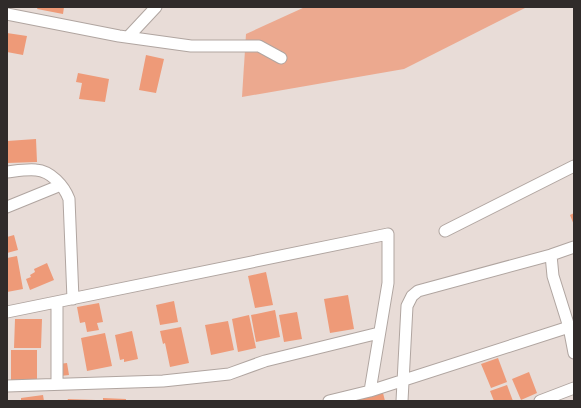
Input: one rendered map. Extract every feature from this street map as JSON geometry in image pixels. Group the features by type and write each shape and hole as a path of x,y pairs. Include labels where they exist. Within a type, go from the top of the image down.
{"street":[{"path":"128,37 156,7"},
{"path":"7,14 128,37 191,46 259,46 282,58"},
{"path":"445,231 574,166"},
{"path":"7,172 37,170 61,184 69,199 73,299"},
{"path":"7,207 61,184"},
{"path":"7,312 57,303 388,234 388,283 370,391"},
{"path":"402,401 407,306 418,291 551,255 574,247"},
{"path":"551,255 553,276 557,294 569,327 573,345"},
{"path":"57,303 57,384"},
{"path":"329,401 403,381 569,327"},
{"path":"7,386 163,381 229,374 265,361 379,333"},
{"path":"540,401 574,388"}],"shaded area":[{"path":"305,7 527,7 404,69 242,97 246,34"}],"building":[{"path":"38,7 64,7 63,14 37,9"},
{"path":"7,33 27,36 23,55 7,52"},
{"path":"146,55 164,59 156,93 139,90"},
{"path":"78,73 109,79 105,102 79,99 82,83 76,82"},
{"path":"36,139 37,162 7,163 7,141"},
{"path":"574,213 574,225 570,215"},
{"path":"14,235 18,250 7,253 7,237"},
{"path":"17,256 23,289 7,292 7,258"},
{"path":"47,263 54,280 30,290 26,279 31,277 30,275 35,272 34,269"},
{"path":"266,272 273,305 255,308 248,276"},
{"path":"348,295 354,329 330,333 324,299"},
{"path":"174,301 178,322 160,325 156,305"},
{"path":"99,303 103,322 97,323 99,330 87,332 85,322 80,323 77,307"},
{"path":"275,310 280,337 256,342 251,315"},
{"path":"297,312 302,339 284,342 279,315"},
{"path":"249,315 256,348 238,352 232,319"},
{"path":"15,319 42,319 41,348 14,348"},
{"path":"228,321 234,350 211,355 205,325"},
{"path":"181,327 189,363 170,367 165,343 163,344 160,331"},
{"path":"132,331 138,359 124,362 124,359 120,360 115,335"},
{"path":"105,333 112,366 87,371 81,338"},
{"path":"11,350 37,350 37,383 11,383"},
{"path":"498,358 507,382 491,388 481,364"},
{"path":"67,363 69,375 60,376 59,364"},
{"path":"529,372 537,393 521,400 512,379"},
{"path":"507,385 513,401 494,401 490,391"},
{"path":"383,393 385,401 347,401 347,400"},
{"path":"43,395 44,401 21,401 21,398"},
{"path":"103,398 126,399 126,401 103,401"},
{"path":"68,399 96,400 96,401 67,401"}]}
